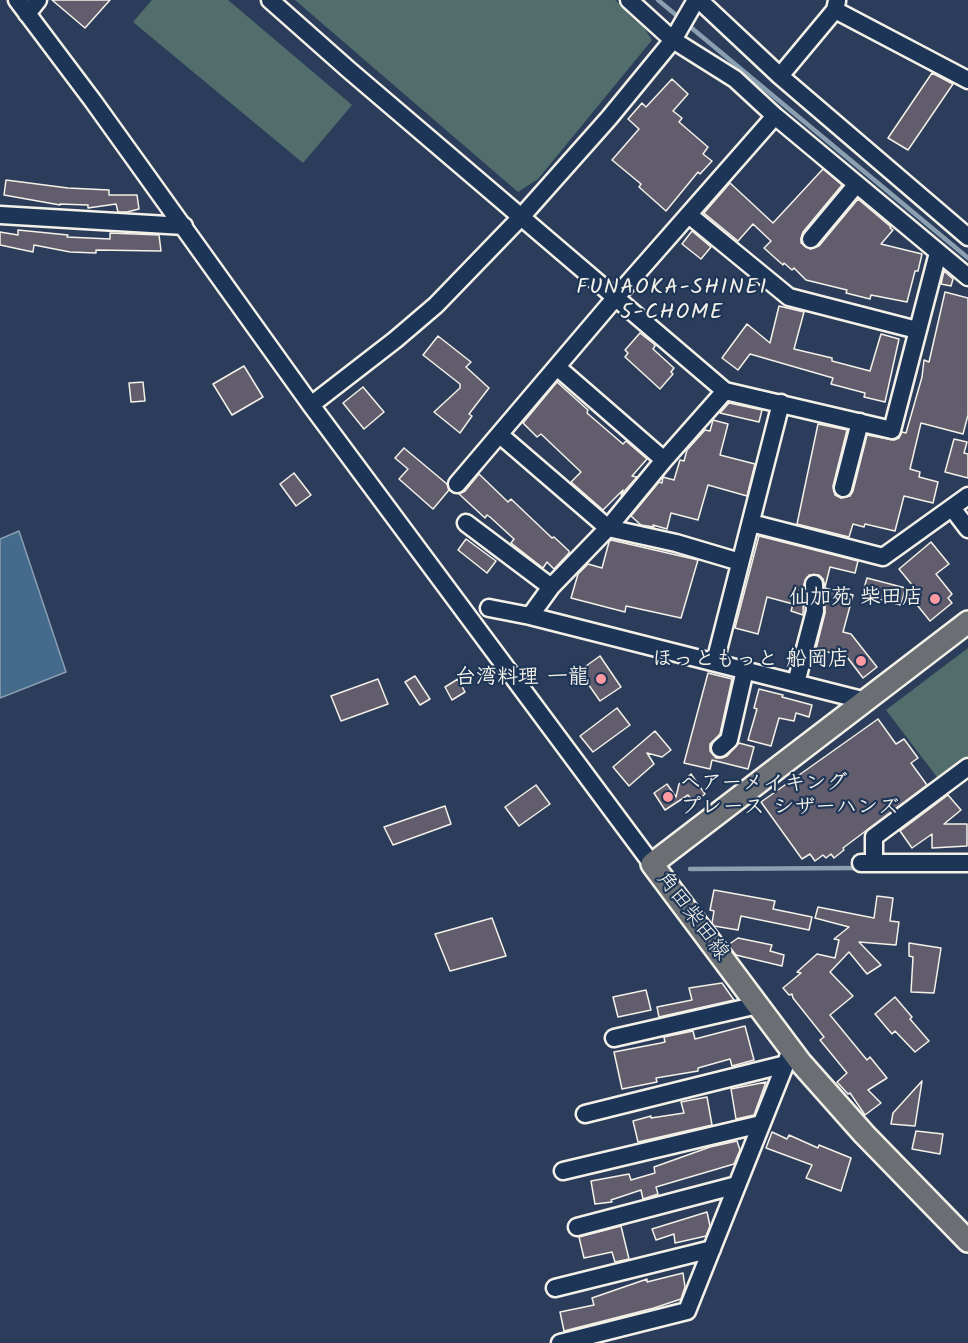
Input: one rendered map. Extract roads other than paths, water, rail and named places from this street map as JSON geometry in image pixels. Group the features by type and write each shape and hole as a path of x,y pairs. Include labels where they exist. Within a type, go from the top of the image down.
{"main road":[{"name":"角田柴田線","path":"968,622 652,864 758,1005 788,1057 968,1241"}],"street":[{"path":"16,0 93,101 311,405 652,864"},
{"path":"27,15 38,0"},
{"path":"270,0 725,391 892,430 938,253"},
{"path":"629,0 735,79 856,185 968,277"},
{"path":"311,405 387,347 436,305 522,216 609,118 676,36 695,4 968,237"},
{"path":"780,76 836,5 968,80"},
{"path":"457,484 616,297 775,116"},
{"path":"811,239 856,185"},
{"path":"0,215 184,226"},
{"path":"689,215 789,297 917,330"},
{"path":"557,368 664,460"},
{"path":"530,616 551,587 608,528 725,391"},
{"path":"715,662 781,403"},
{"path":"843,488 860,422"},
{"path":"500,435 608,528 676,543 740,562"},
{"path":"751,523 883,557 968,496"},
{"path":"952,508 968,529"},
{"path":"466,523 551,587"},
{"path":"796,683 815,611 814,584"},
{"path":"489,608 530,616 866,701"},
{"path":"720,748 729,740 745,670"},
{"path":"968,767 874,837 868,863 968,862"},
{"path":"614,1038 758,1005"},
{"path":"585,1114 788,1057"},
{"path":"560,1343 687,1311 788,1057"},
{"path":"563,1171 762,1124"},
{"path":"577,1227 737,1185"},
{"path":"555,1287 712,1249"}],"water":[{"path":"19,531 66,672 0,698 0,539"}],"waterway":[{"path":"658,0 968,258"},
{"path":"690,869 860,868"}],"place":[{"name":"仙加苑 柴田店","path":"935,599"},
{"name":"ほっともっと 船岡店","path":"861,661"},
{"name":"台湾料理 一龍","path":"601,679"},
{"name":"ヘアーメイキング プレース シザーハンズ","path":"668,797"}],"district":[{"name":"FUNAOKA-SHINEI 5-CHOME","path":"672,302"}]}
